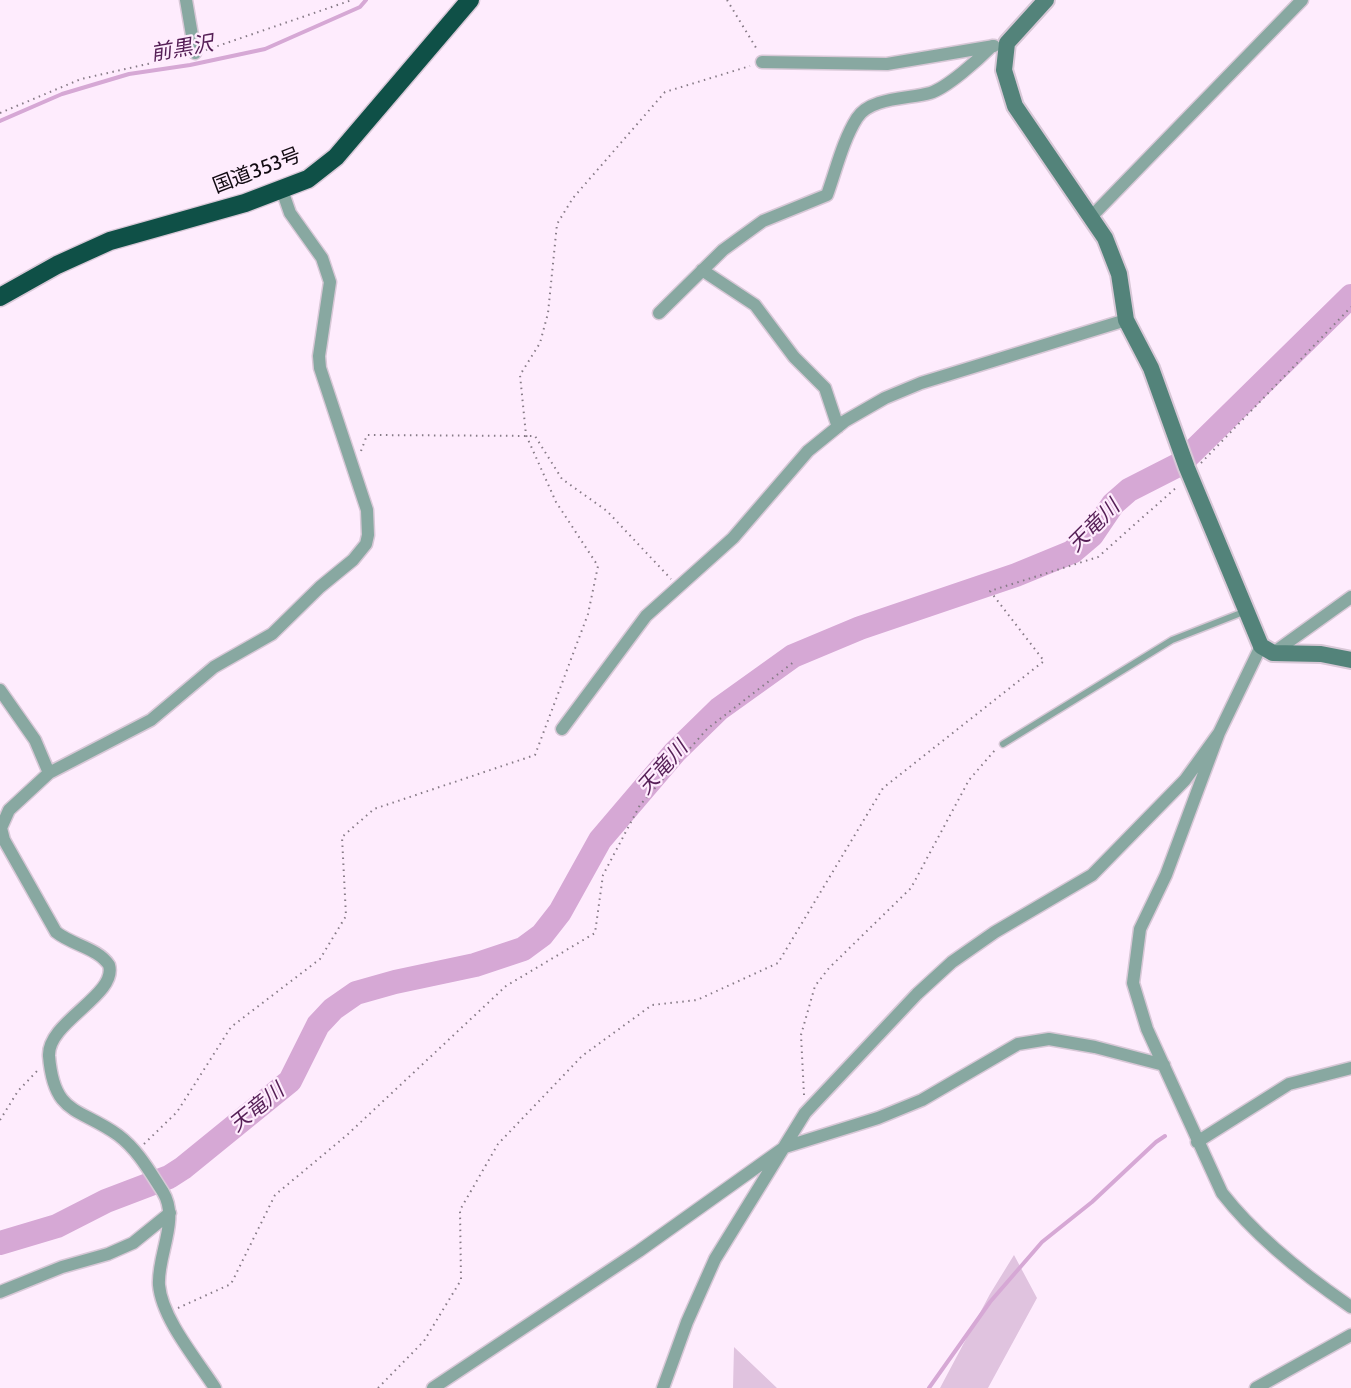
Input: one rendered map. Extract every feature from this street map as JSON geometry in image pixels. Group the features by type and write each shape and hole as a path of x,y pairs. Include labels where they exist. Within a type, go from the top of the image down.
{"highway":[{"name":"国道353号","path":"0,297 57,265 110,241 282,190 308,179 336,157 470,0"}],"street":[{"path":"186,0 195,53"},
{"path":"659,313 723,250 763,221 826,195 858,116 869,107 931,93 999,45 1046,0"},
{"path":"1090,218 1298,1"},
{"path":"762,62 887,64 999,45"},
{"path":"999,45 1015,106 1105,238 1119,274 1126,320 1150,368 1189,472 1247,610 1267,650"},
{"path":"215,1388 167,1312 159,1285 170,1213 165,1195 139,1156 118,1135 66,1106 58,1094 50,1058 52,1041 56,1034 94,998 110,970 98,954 67,941 56,932 4,840 0,828 9,810 49,773 151,720 213,667 272,634 320,586 353,560 366,544 369,535 367,510 320,368 319,357 330,282 322,258 290,213 282,190"},
{"path":"702,270 755,304 794,357 825,388 838,427"},
{"path":"562,729 646,616 681,587 740,531 808,451 838,427 885,398 921,383 1126,320"},
{"path":"663,1388 687,1322 715,1259 805,1113 917,994 952,962 995,932 1092,874 1185,780 1219,733 1267,650 1351,597"},
{"path":"1267,650 1321,654 1351,660"},
{"path":"0,690 35,740 49,773"},
{"path":"1219,733 1166,875 1140,929 1133,983 1147,1029 1222,1193 1240,1217 1311,1280 1351,1306"},
{"path":"433,1388 639,1251 785,1147 878,1118 922,1100 1018,1044 1049,1039 1095,1047 1164,1065"},
{"path":"1197,1142 1289,1084 1351,1068"},
{"path":"0,1293 62,1266 108,1254 133,1243 170,1213"},
{"path":"1256,1388 1351,1335"}],"lane":[{"path":"1003,744 1172,640 1247,610"}],"path":[{"path":"0,113 81,79 195,53 352,0"},
{"path":"139,1156 177,1112 231,1027 320,958 346,915 342,837 374,809 536,755 588,614 598,566 556,502 526,435 520,375 540,343 548,313 557,224 573,198 665,92 762,62 755,44 727,0"},
{"path":"378,1388 424,1341 461,1280 460,1210 498,1144 582,1056 652,1005 697,1000 778,963 883,788 1044,662 990,591 1098,557 1189,472 1351,307"},
{"path":"362,460 361,450 367,435 535,436 562,479 607,511 655,564 681,587"},
{"path":"167,1312 231,1284 275,1195 347,1135 506,986 595,933 603,875 640,805 707,729 795,661"},
{"path":"805,1113 801,1035 815,986 829,968 911,888 969,780 984,760 1003,744"},
{"path":"0,1120 18,1091 50,1058"}],"shaded area":[{"path":"1014,1255 1037,1298 988,1388 940,1388 990,1294"},
{"path":"734,1347 777,1388 733,1388"}],"waterway":[{"name":"前黒沢","path":"0,121 62,94 129,74 190,65 265,49 360,7 366,0"},
{"name":"天竜川","path":"0,1243 57,1226 106,1201 169,1177 183,1168 290,1081 318,1025 333,1009 356,993 475,965 523,949 542,935 560,912 600,840 675,752 719,709 793,656 860,628 1016,575 1072,552 1092,535 1113,504 1129,490 1180,464 1351,296"},
{"path":"929,1388 990,1302 1042,1242 1092,1202 1165,1136"}]}
